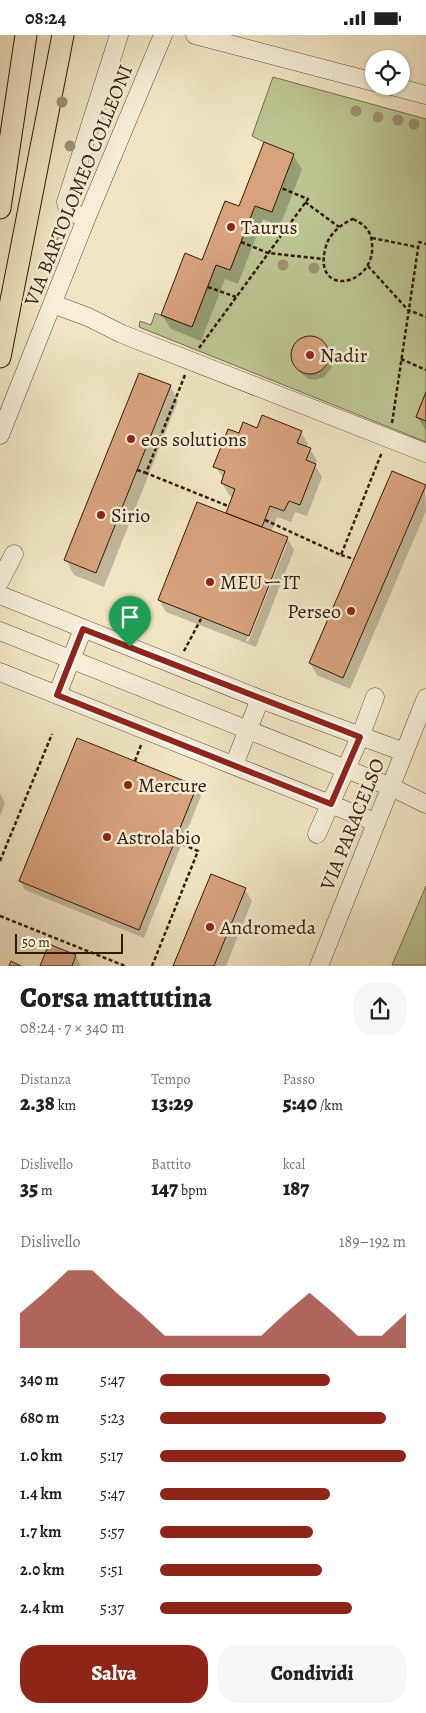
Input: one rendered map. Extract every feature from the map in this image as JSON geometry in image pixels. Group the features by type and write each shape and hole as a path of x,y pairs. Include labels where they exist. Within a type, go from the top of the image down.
{"main road":[{"path":"0,208 26,35"},
{"path":"0,357 63,35"}],"street":[{"path":"86,219 68,210 66,202 119,35"},
{"name":"VIA BARTOLOMEO COLLEONI","path":"0,435 86,219 163,35"},
{"path":"195,35 365,79"},
{"path":"410,91 426,95"},
{"path":"53,304 88,317 122,334 426,453"},
{"path":"0,581 14,553"},
{"path":"0,595 260,699 404,752"},
{"path":"57,695 83,629"},
{"path":"0,631 426,803"},
{"path":"0,672 375,822"},
{"path":"317,834 360,737 374,697"},
{"name":"VIA PARACELSO","path":"319,965 426,698"},
{"path":"234,765 260,699"}],"path":[{"path":"305,202 340,227"},
{"path":"352,219 363,224 368,229 372,238 373,253 368,267 360,275 348,282 336,282 327,275 323,259 327,243 340,227 352,219"},
{"path":"372,238 418,247"},
{"path":"241,242 268,253 323,259"},
{"path":"368,267 408,310 426,317"},
{"path":"208,287 236,297"},
{"path":"401,359 426,370"},
{"path":"137,470 146,473"},
{"path":"341,555 354,559"},
{"path":"0,861 52,734"},
{"path":"152,965 198,851 175,841"},
{"path":"0,916 125,965"}],"green space":[{"path":"273,77 426,119 426,392 416,417 426,421 426,442 139,327 140,321 151,325 155,313 192,327 216,265 230,270 255,206 272,212 264,142 252,136"},
{"path":"426,886 426,965 392,965"}],"building":[{"name":"Taurus","path":"264,142 294,154 272,212 255,206 230,270 216,265 192,327 161,315 185,253 202,260 225,201 239,206"},
{"name":"Nadir","path":"310,336 323,342 329,355 323,368 310,374 297,368 291,355 297,342"},
{"name":"Sirio","path":"139,373 171,385 96,573 64,560"},
{"path":"426,392 426,421 416,417"},
{"path":"262,415 302,431 297,443 311,448 306,460 316,464 300,505 289,501 284,511 270,506 262,527 226,513 235,489 221,483 225,471 213,467 228,429 239,433 243,422 257,428"},
{"name":"Perseo","path":"392,471 426,485 343,678 309,663"},
{"path":"197,502 288,537 249,636 158,600"},
{"name":"Astrolabio","path":"77,738 197,786 139,930 19,881"},
{"name":"Andromeda","path":"211,874 246,888 214,966 173,966"},
{"path":"49,944 76,955 72,966 40,966"},
{"path":"11,961 21,966 9,966"}],"place":[{"name":"Taurus","path":"231,227"},
{"name":"Nadir","path":"310,355"},
{"name":"eos solutions","path":"131,439"},
{"name":"Sirio","path":"101,515"},
{"name":"MEUーIT","path":"210,582"},
{"name":"Perseo","path":"351,611"},
{"name":"Mercure","path":"128,785"},
{"name":"Astrolabio","path":"107,837"},
{"name":"Andromeda","path":"210,927"}],"route":[{"path":"83,629 130,647 360,737 331,804 57,695 83,629"}]}
